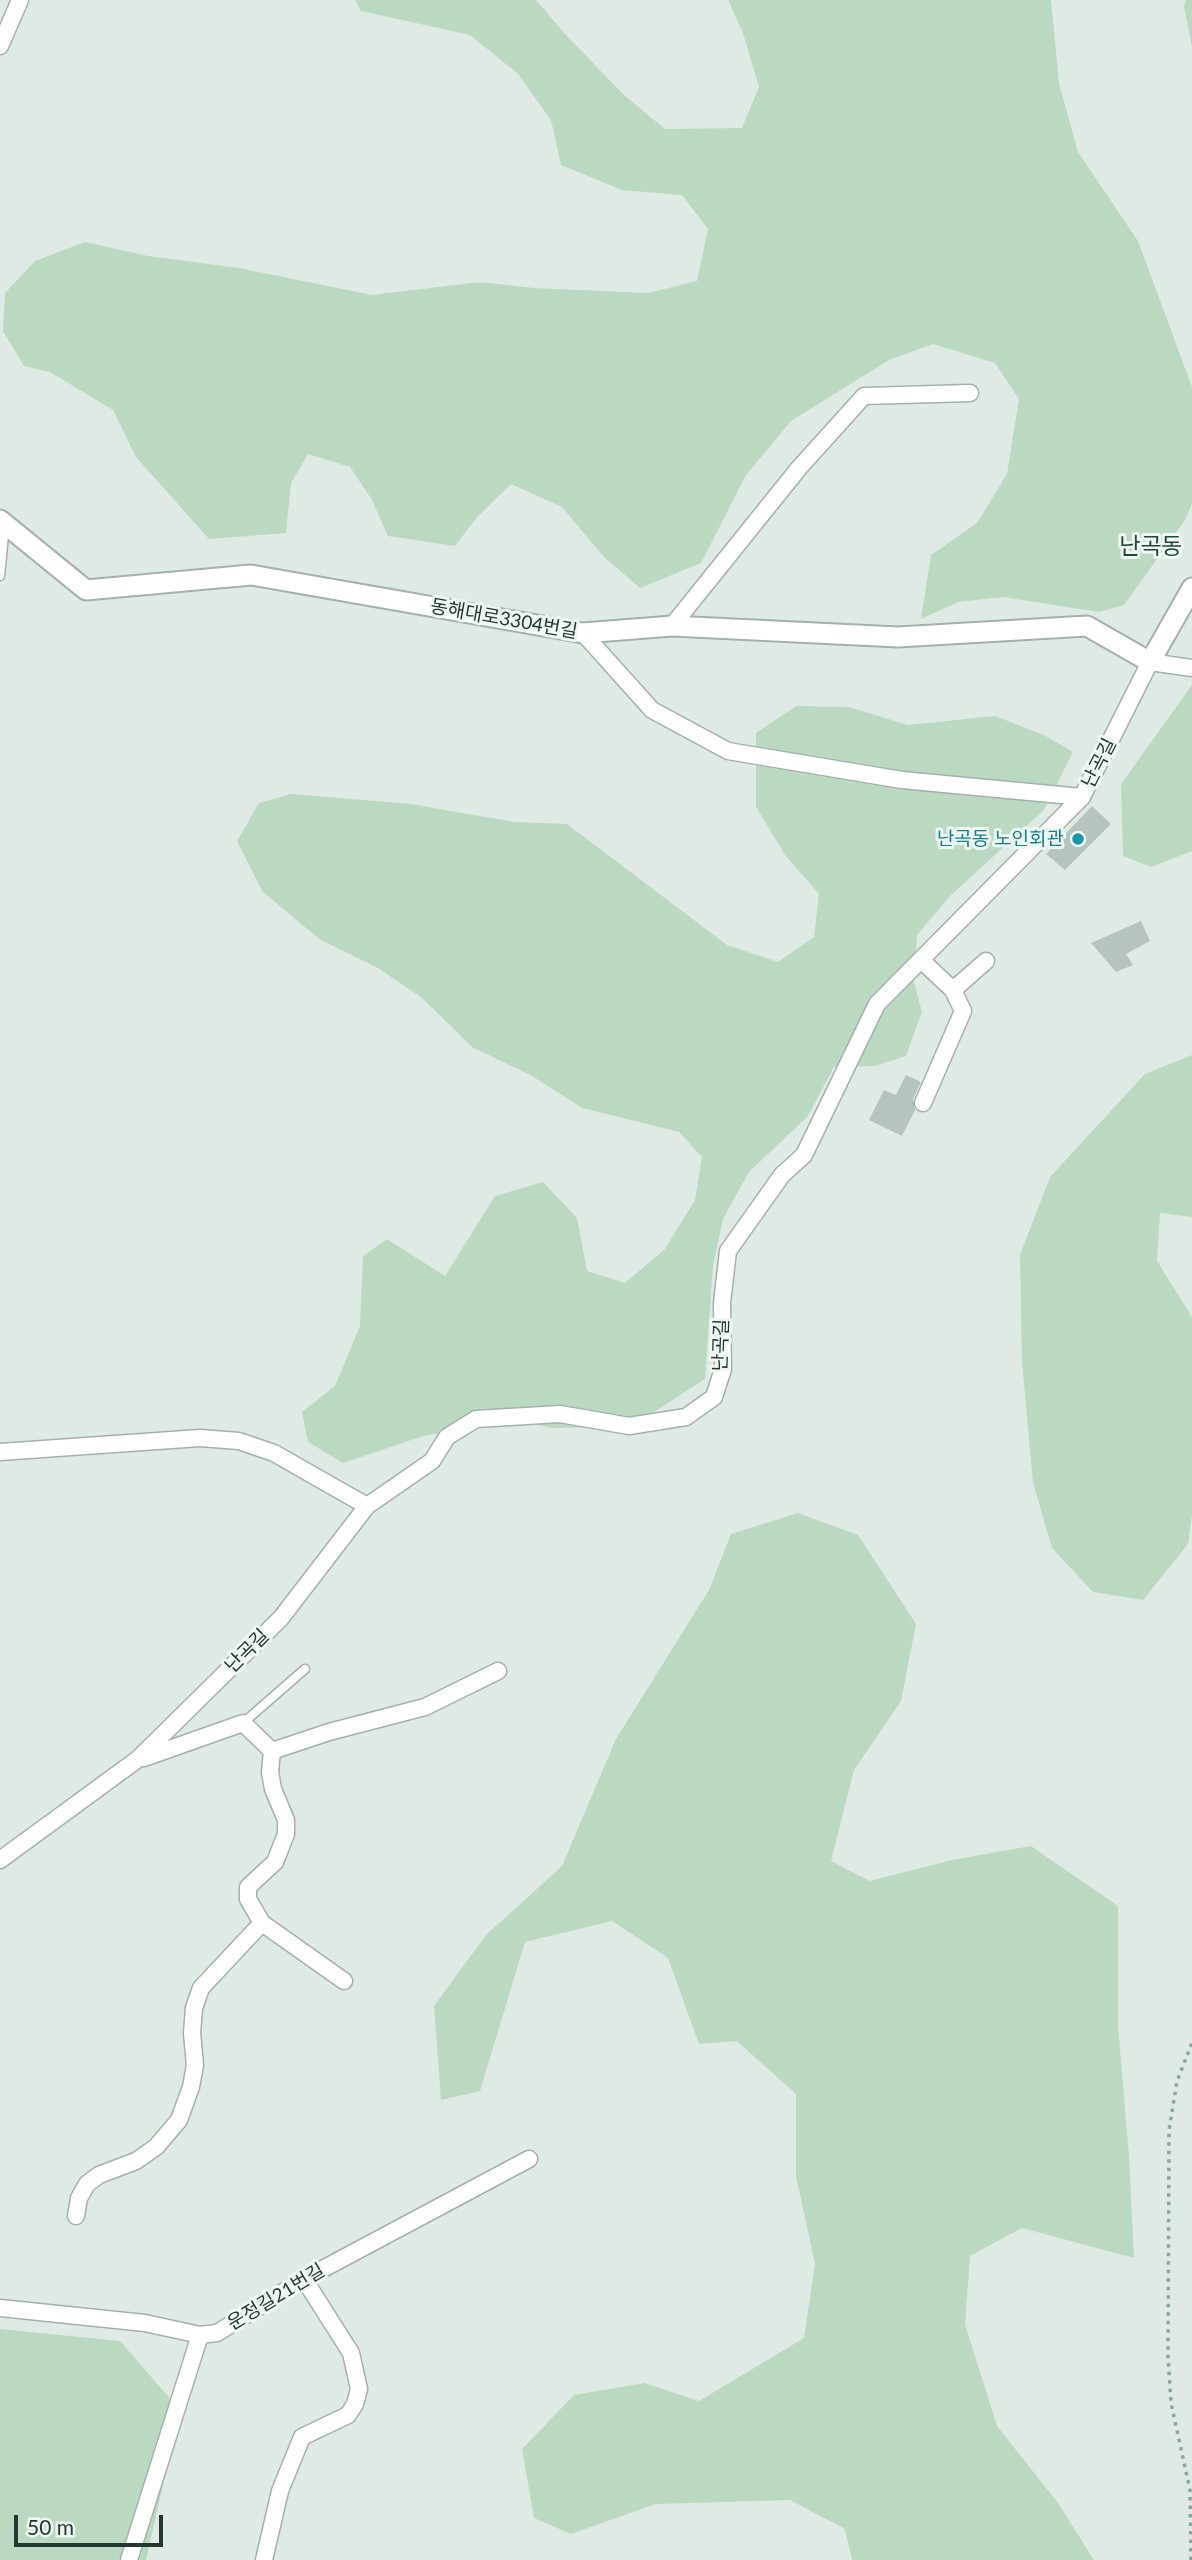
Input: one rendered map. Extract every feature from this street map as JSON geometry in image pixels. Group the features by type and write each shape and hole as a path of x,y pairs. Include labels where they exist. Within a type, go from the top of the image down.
{"street":[{"path":"0,46 20,0"},
{"path":"672,626 799,468 864,396 970,393"},
{"name":"동해대로3304번길","path":"2,522 86,590 251,575 583,633 672,626 898,637 1087,626 1150,662"},
{"name":"난곡길","path":"0,1860 138,1759 281,1618 367,1506 432,1461 447,1437 476,1419 560,1414 629,1426 686,1417 714,1397 723,1368 722,1303 728,1251 782,1175 804,1155 877,1004 1082,797 1150,662 1192,588"},
{"path":"583,633 652,710 728,751 902,780 1082,797"},
{"path":"1150,662 1192,668"},
{"path":"920,960 953,990 963,1011 923,1104"},
{"path":"953,990 986,961"},
{"path":"0,1452 200,1438 239,1441 274,1453 367,1506"},
{"path":"272,1751 329,1732 425,1707 498,1671"},
{"path":"138,1759 243,1723 272,1751"},
{"path":"272,1751 270,1772 273,1788 286,1820 286,1834 275,1862 248,1887 248,1899 254,1914 262,1923 344,1981"},
{"path":"76,2216 79,2198 87,2184 99,2175 136,2161 156,2147 179,2120 191,2087 195,2065 193,2020 201,1988 262,1923"},
{"name":"운정길21번길","path":"200,2335 217,2333 304,2279 528,2159"},
{"path":"264,2560 280,2491 302,2437 348,2415 355,2404 359,2389 351,2353 304,2279"},
{"path":"0,2308 145,2323 200,2335 129,2560"}],"lane":[{"path":"0,576 2,522"},
{"path":"243,1723 305,1668"}],"path":[{"path":"1191,2560 1189,2490 1171,2403 1169,2368 1168,2130 1177,2081 1192,2043"}],"green space":[{"path":"355,0 536,0 623,94 665,129 742,128 759,87 743,33 728,0 1051,0 1059,83 1078,152 1138,241 1192,387 1192,504 1185,520 1124,605 1099,612 1003,597 958,602 921,619 931,555 977,523 1007,474 1019,399 995,363 933,344 889,360 791,421 746,475 701,563 640,588 604,557 562,507 511,484 477,517 455,546 388,536 372,500 350,467 308,454 291,483 286,533 209,539 136,457 113,410 50,372 24,366 3,331 5,293 35,261 85,242 148,256 239,268 372,295 480,282 534,288 648,293 697,281 708,229 682,195 622,190 561,165 551,120 518,74 470,35 361,11"},
{"path":"1186,0 1192,0 1192,47 1184,6"},
{"path":"1192,685 1192,851 1151,867 1123,856 1121,784"},
{"path":"796,706 849,707 908,725 995,716 1044,735 1073,752 1044,810 949,897 917,935 914,982 922,1012 906,1056 875,1066 834,1067 808,1116 749,1172 723,1219 713,1265 705,1379 631,1427 552,1428 514,1420 423,1436 343,1463 308,1442 302,1412 335,1386 360,1326 363,1256 387,1239 445,1276 495,1196 543,1182 577,1218 587,1271 625,1283 665,1249 695,1200 702,1157 679,1132 582,1108 532,1076 472,1047 422,998 378,968 319,939 262,891 237,841 259,803 291,794 411,804 514,822 567,824 727,945 778,962 814,937 819,894 785,855 756,807 756,733"},
{"path":"1192,1055 1192,1217 1160,1213 1157,1261 1192,1317 1192,1514 1188,1544 1143,1600 1093,1592 1052,1548 1033,1483 1022,1363 1020,1255 1050,1177 1145,1074"},
{"path":"798,1513 858,1535 916,1624 901,1701 854,1770 831,1861 870,1881 952,1860 1031,1846 1118,1906 1118,2026 1134,2258 1022,2228 970,2256 965,2324 997,2426 1058,2503 1094,2560 852,2560 845,2529 790,2500 656,2504 571,2534 534,2518 522,2449 574,2395 644,2383 699,2401 804,2338 815,2264 796,2176 796,2094 737,2041 699,2044 668,1958 612,1921 525,1942 480,2091 441,2100 434,2006 486,1935 562,1866 616,1739 709,1590 731,1534"},
{"path":"0,2329 120,2341 180,2410 146,2560 0,2560"}],"building":[{"name":"난곡동 노인회관","path":"1092,806 1111,824 1065,870 1046,854"},
{"path":"1141,921 1150,941 1126,954 1133,965 1116,972 1091,943"},
{"path":"906,1075 921,1082 913,1099 915,1110 902,1136 869,1120 884,1090 896,1095"}],"place":[{"name":"난곡동 노인회관","path":"1078,839"}],"district":[{"name":"난곡동","path":"1151,547"}]}
